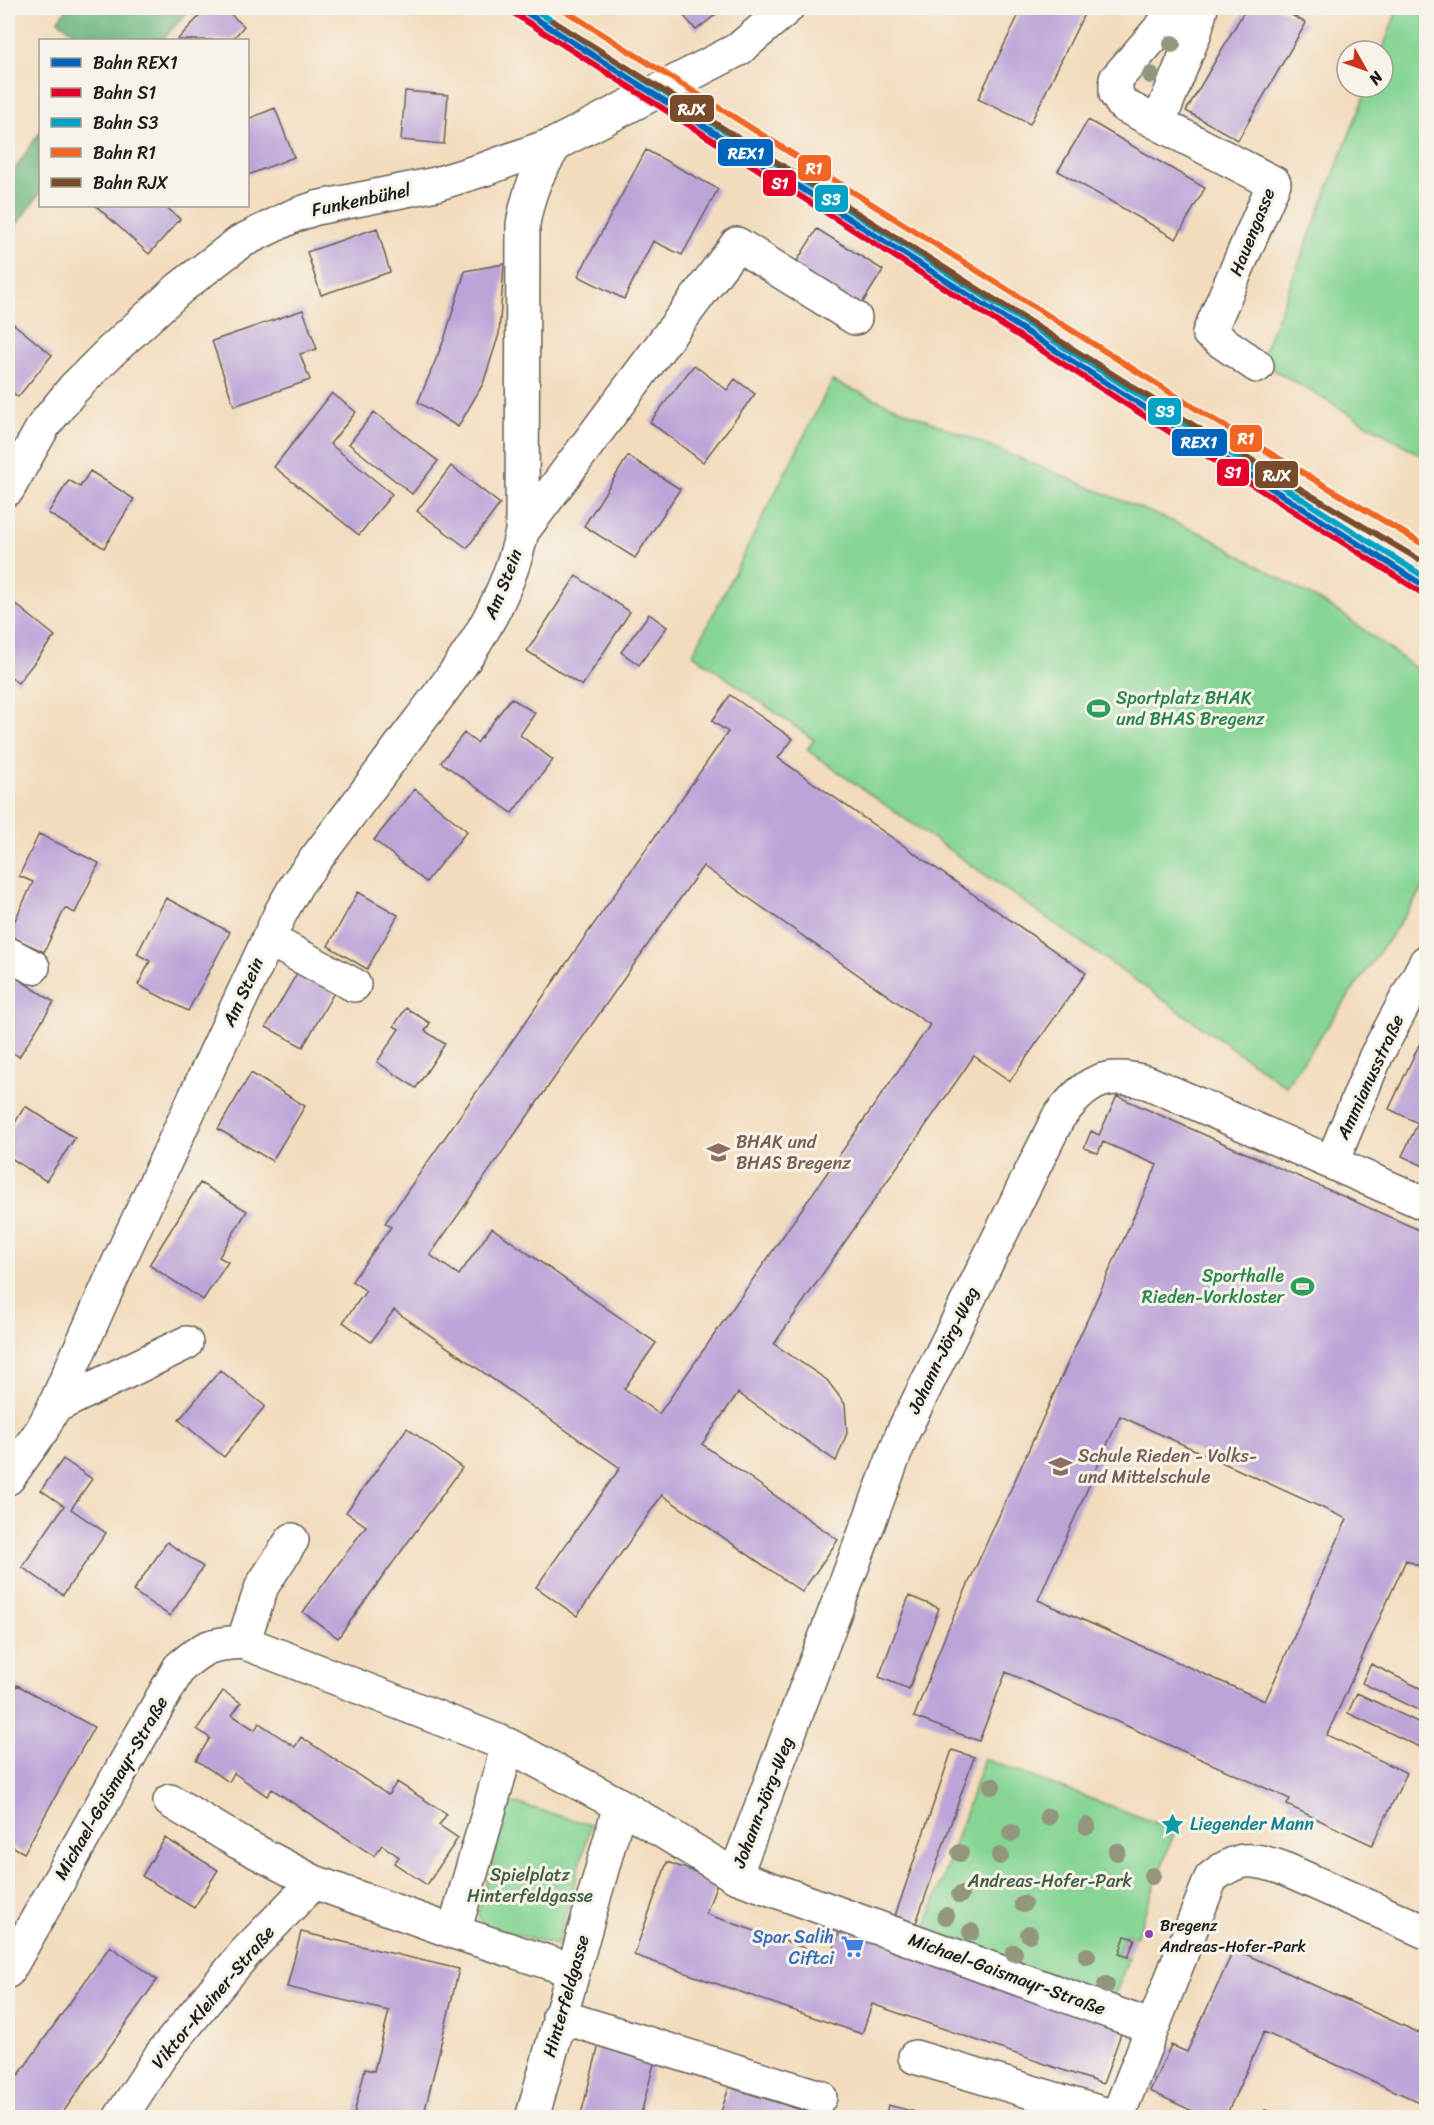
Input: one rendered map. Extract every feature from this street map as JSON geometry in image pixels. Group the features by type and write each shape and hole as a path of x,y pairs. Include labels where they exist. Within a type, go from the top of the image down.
{"street":[{"name":"Funkenbühel","path":"8,489 44,425 73,389 180,288 240,242 293,216 316,208 436,184 485,170 557,143 739,49 787,8"},
{"name":"Hauengasse","path":"1180,8 1116,79 1116,94 1123,105 1274,183 1209,333 1257,366"},
{"path":"1159,122 1195,32 1201,8"},
{"name":"Am Stein","path":"8,1478 42,1430 54,1407 268,939 297,884 470,653 499,602 516,557 522,532 523,224 527,199 539,170 557,143"},
{"name":"Am Stein","path":"522,532 737,244 855,318"},
{"path":"268,939 354,985"},
{"name":"Ammianusstraße","path":"1332,1162 1376,1056 1426,962"},
{"name":"Johann-Jörg-Weg","path":"735,1876 903,1432 1058,1118 1069,1103 1095,1083 1111,1077 1130,1077 1149,1083 1426,1204"},
{"path":"54,1407 186,1343"},
{"path":"243,1642 262,1586 292,1540"},
{"name":"Michael-Gaismayr-Straße","path":"8,1971 179,1668 198,1651 218,1644 243,1642 508,1745 620,1805 735,1876 1152,2027"},
{"path":"454,1932 508,1745"},
{"path":"170,1801 240,1843 314,1882 572,1971"},
{"name":"Hinterfeldgasse","path":"532,2118 620,1805"},
{"path":"915,2057 1117,2117 1211,1878 1224,1867 1240,1861 1260,1860 1282,1868 1426,1932"},
{"name":"Viktor-Kleiner-Straße","path":"120,2118 161,2055 245,1953 314,1882"},
{"path":"560,2016 820,2097"}],"green space":[{"path":"68,8 191,8 163,39 82,39 58,20"},
{"path":"1398,8 1426,8 1426,458 1260,362 1363,99 1395,99 1395,39 1386,39"},
{"path":"39,133 39,194 8,236 8,179"},
{"name":"Sportplatz BHAK und BHAS Bregenz","path":"832,381 1203,534 1342,614 1426,676 1426,885 1286,1086 807,750 814,740 693,654"},
{"name":"Andreas-Hofer-Park","path":"984,1759 1175,1830 1136,1937 1125,1934 1117,1955 1128,1959 1113,2001 924,1932"},
{"name":"Spielplatz Hinterfeldgasse","path":"515,1803 591,1825 557,1945 487,1927 479,1919 478,1912 507,1812"}],"building":[{"path":"207,8 223,8 244,26 233,39 178,39"},
{"path":"677,8 724,8 696,30"},
{"path":"1022,8 1087,8 1030,124 978,99"},
{"path":"1246,8 1279,8 1306,23 1238,140 1186,111"},
{"path":"405,91 448,95 444,144 401,140"},
{"path":"275,108 294,157 249,175 249,119"},
{"path":"1088,120 1205,188 1176,239 1058,171"},
{"path":"646,150 718,189 682,255 653,241 624,299 578,276"},
{"path":"97,207 166,207 180,219 149,254"},
{"path":"377,228 390,272 321,295 307,252"},
{"path":"817,229 883,270 858,310 792,269"},
{"path":"504,264 499,334 483,384 458,427 418,402 444,340 465,271"},
{"path":"303,310 317,349 300,354 310,380 234,406 212,341"},
{"path":"10,321 52,355 18,397 8,388 8,325"},
{"path":"694,365 727,390 735,379 755,394 703,462 650,422"},
{"path":"332,393 356,412 330,444 392,494 359,535 274,467"},
{"path":"374,412 438,461 412,494 349,444"},
{"path":"628,456 680,489 635,558 584,526"},
{"path":"451,466 500,504 467,548 417,511"},
{"path":"90,471 134,499 104,548 48,513 69,480 80,487"},
{"path":"576,576 630,612 582,686 527,651"},
{"path":"8,598 55,636 18,683 8,675"},
{"path":"649,614 667,627 639,665 621,652"},
{"path":"730,695 793,739 778,758 1086,973 1010,1081 974,1056 774,1344 827,1380 845,1404 847,1433 836,1461 738,1393 702,1444 838,1540 802,1592 662,1495 577,1616 536,1587 620,1468 394,1310 371,1342 343,1322 366,1291 352,1281 391,1227 385,1223 728,732 712,721","holes":["703,866 930,1025 659,1414 624,1389 656,1343 492,1228 459,1275 430,1255"]},
{"path":"511,698 535,713 520,735 553,760 512,813 441,762 464,733 477,743"},
{"path":"415,789 467,831 426,882 374,840"},
{"path":"39,834 99,863 75,913 65,908 44,952 8,935 33,882 19,876"},
{"path":"358,892 398,915 367,969 328,946"},
{"path":"166,898 230,932 188,1011 138,985 150,961 137,954"},
{"path":"300,968 336,989 303,1047 266,1027"},
{"path":"8,972 54,1002 19,1057 8,1049"},
{"path":"406,1008 430,1023 425,1031 445,1044 416,1088 377,1062 399,1029 394,1026"},
{"path":"1426,1030 1426,1167 1402,1156 1418,1123 1389,1109"},
{"path":"251,1073 305,1106 272,1161 218,1129"},
{"path":"1117,1096 1426,1233 1426,1569 1406,1560 1327,1735 1407,1773 1372,1845 1287,1805 1290,1799 1006,1672 979,1741 914,1717 947,1631 1157,1165 1103,1142 1098,1153 1084,1148 1091,1131 1099,1135","holes":["1120,1416 1347,1519 1265,1701 1038,1600"]},
{"path":"25,1106 75,1138 46,1181 8,1156 8,1134"},
{"path":"200,1183 247,1211 219,1257 228,1262 203,1300 149,1265"},
{"path":"220,1370 265,1406 224,1457 179,1420"},
{"path":"407,1428 462,1468 338,1638 303,1612 366,1526 346,1512"},
{"path":"63,1459 92,1479 71,1509 106,1533 63,1595 22,1567 64,1506 41,1490"},
{"path":"167,1542 203,1567 170,1616 133,1591"},
{"path":"909,1596 939,1608 909,1689 879,1677"},
{"path":"1371,1664 1426,1691 1426,1714 1362,1683"},
{"path":"17,1685 94,1727 24,1853 8,1844 8,1703"},
{"path":"223,1691 241,1703 232,1715 255,1730 259,1723 295,1747 301,1737 388,1795 397,1782 447,1814 439,1825 458,1838 427,1885 394,1863 399,1857 382,1845 374,1856 272,1789 267,1796 234,1773 229,1782 196,1760 210,1738 197,1729"},
{"path":"1357,1693 1426,1726 1426,1750 1348,1713"},
{"path":"952,1750 974,1757 916,1923 895,1916"},
{"path":"165,1838 218,1870 194,1908 142,1876"},
{"path":"667,1862 718,1880 706,1914 831,1957 841,1927 1124,2025 1103,2084 872,2004 862,2034 634,1955"},
{"path":"301,1932 459,1969 423,2118 353,2118 365,2069 374,2071 389,2011 287,1987"},
{"path":"1125,1936 1135,1939 1128,1957 1119,1954"},
{"path":"110,1946 157,1980 59,2118 8,2118 8,2090"},
{"path":"1234,1949 1426,2036 1426,2094 1423,2092 1419,2102 1264,2032 1225,2118 1207,2118 1150,2091 1171,2045 1187,2052"},
{"path":"600,2041 656,2056 640,2118 580,2118"},
{"path":"729,2087 823,2117 823,2118 719,2118"},
{"path":"888,2105 935,2117 935,2118 885,2118"},
{"path":"1265,2110 1283,2117 1283,2118 1262,2118"}],"rail line":[{"name":"REX1","path":"519,8 1426,587"},
{"name":"S3","path":"532,8 1426,578"},
{"name":"R1","path":"561,8 1206,415 1426,546"},
{"name":"S1","path":"515,14 1422,593"},
{"name":"RJX","path":"553,21 1198,428 1418,559"}],"place":[{"name":"Sportplatz BHAK und BHAS Bregenz","path":"1098,708"},
{"name":"BHAK und BHAS Bregenz","path":"718,1152"},
{"name":"Sporthalle Rieden-Vorkloster","path":"1302,1286"},
{"name":"Schule Rieden - Volks- und Mittelschule","path":"1060,1466"},
{"name":"Liegender Mann","path":"1172,1824"},
{"name":"Bregenz Andreas-Hofer-Park","path":"1149,1934"},
{"name":"Spar Salih Ciftci","path":"852,1947"}]}
